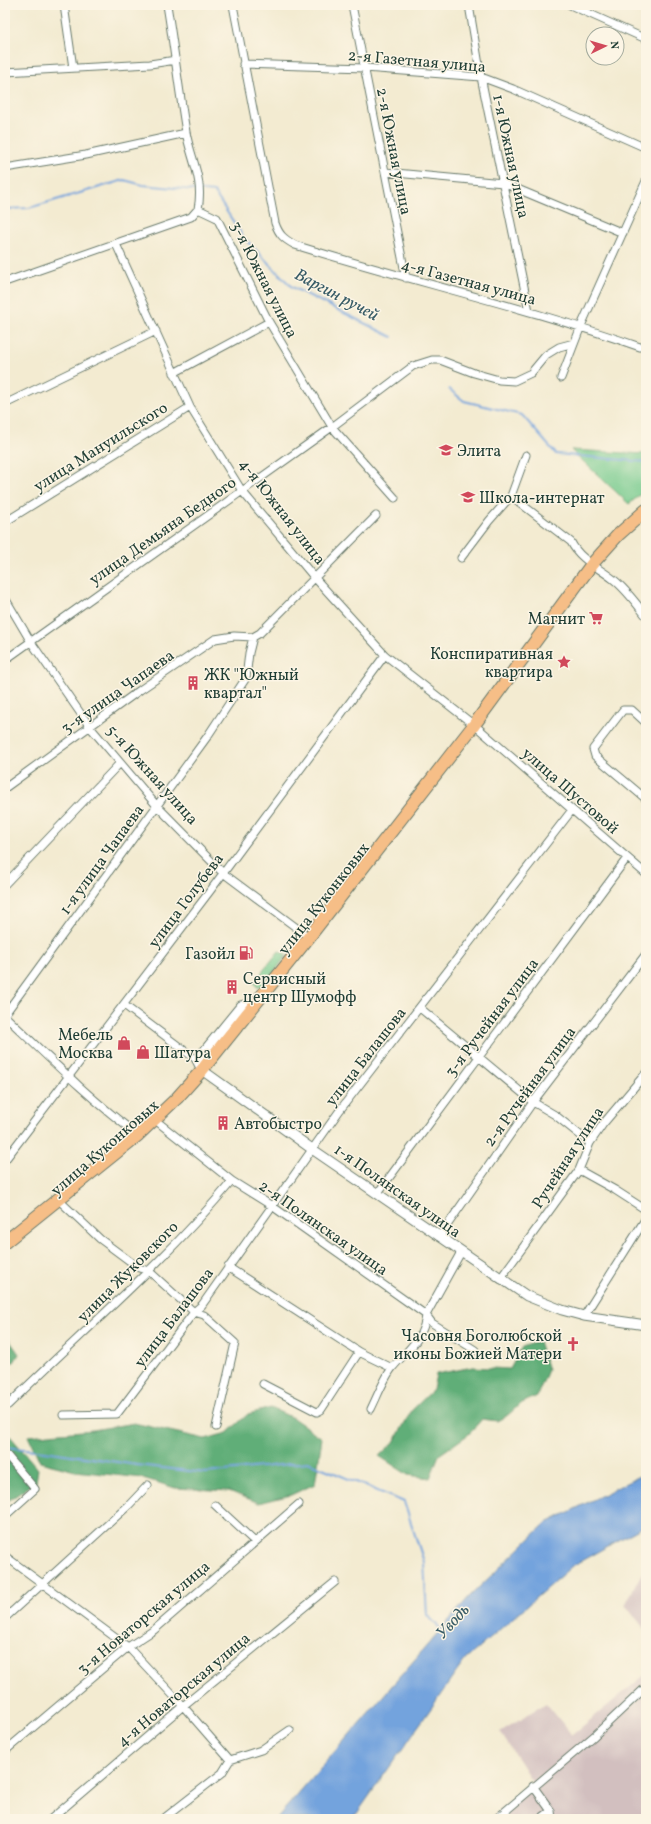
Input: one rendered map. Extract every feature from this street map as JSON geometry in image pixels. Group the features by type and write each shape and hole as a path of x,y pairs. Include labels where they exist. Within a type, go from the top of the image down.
{"main road":[{"name":"улица Куконковых","path":"5,1249 134,1146 159,1123 201,1067 310,938 476,727 550,627 577,583 592,564 618,535 642,513"},
{"name":"улица Куконковых","path":"5,1242 138,1136 177,1098 201,1067 310,938"}],"street":[{"path":"64,5 73,68"},
{"path":"5,282 191,217 198,209 201,197 198,173 186,133 167,5"},
{"name":"3-я Южная улица","path":"233,5 274,223 279,233 285,240"},
{"name":"2-я Южная улица","path":"352,5 406,278"},
{"name":"1-я Южная улица","path":"469,5 481,77 529,312"},
{"path":"570,5 646,39"},
{"path":"5,72 150,64 176,60"},
{"name":"2-я Газетная улица","path":"243,64 365,68 481,77 513,89 646,148"},
{"path":"5,168 86,155 186,133"},
{"path":"385,172 503,183 623,233"},
{"path":"561,378 581,326 646,180"},
{"name":"3-я Южная улица","path":"198,209 217,218 269,322 332,427 395,498"},
{"name":"4-я Газетная улица","path":"285,240 295,245 406,278 581,326 640,347 646,347"},
{"name":"4-я Южная улица","path":"116,244 190,407 242,491 314,577 385,655 476,727"},
{"path":"174,373 269,322"},
{"path":"5,404 156,331"},
{"name":"улица Демьяна Бедного","path":"5,660 332,427 413,366 432,360 440,360 474,374 499,380 514,381 531,373 546,355 559,347 574,343"},
{"name":"улица Мануильского","path":"5,522 190,407"},
{"path":"461,558 489,521 511,496 526,455"},
{"path":"511,496 570,542 577,553 613,579 628,594 646,616"},
{"path":"253,637 260,633 376,516"},
{"name":"5-я Южная улица","path":"5,598 31,642 90,727 157,806 223,873 310,938"},
{"name":"3-я улица Чапаева","path":"5,788 215,639 234,636 253,637"},
{"name":"1-я улица Чапаева","path":"5,1015 208,737 246,678 248,653 253,637"},
{"name":"улица Голубева","path":"5,1160 70,1077 385,655"},
{"path":"646,723 632,710 623,710 593,749 595,756 646,798"},
{"name":"улица Шустовой","path":"476,727 646,874"},
{"path":"5,884 120,764"},
{"name":"улица Балашова","path":"63,1415 117,1414 194,1312 202,1305 340,1110 572,810"},
{"name":"3-я Ручейная улица","path":"377,1194 477,1057 627,858"},
{"name":"2-я Ручейная улица","path":"439,1236 533,1102 646,954"},
{"path":"124,1005 201,1067"},
{"path":"420,1008 477,1057 533,1102 555,1115 590,1142"},
{"path":"5,1015 70,1077 138,1136"},
{"name":"1-я Полянская улица","path":"201,1067 312,1149 500,1279 527,1296 546,1304 584,1316 646,1325"},
{"name":"Ручейная улица","path":"500,1279 579,1170 590,1142 603,1124 646,1073"},
{"name":"2-я Полянская улица","path":"159,1123 232,1181 272,1206 426,1316 432,1323 475,1350"},
{"path":"579,1170 615,1190 646,1210"},
{"name":"улица Жуковского","path":"8,1405 149,1271 214,1203 232,1181"},
{"path":"63,1204 100,1239 139,1268 149,1271 194,1312 204,1315 236,1343 216,1427"},
{"path":"584,1316 646,1218"},
{"path":"371,1409 392,1368 412,1348 425,1326 426,1316 461,1252"},
{"path":"228,1267 359,1352 392,1368"},
{"path":"263,1384 317,1412 321,1410 359,1352"},
{"path":"5,1453 35,1489 5,1516"},
{"path":"5,1618 129,1505 148,1485"},
{"name":"3-я Новаторская улица","path":"5,1751 128,1647 154,1630 299,1504"},
{"path":"215,1505 255,1542"},
{"path":"5,1556 128,1647 183,1706 230,1760"},
{"name":"4-я Новаторская улица","path":"51,1819 183,1706 335,1582"},
{"path":"496,1819 533,1786 594,1736 646,1687"},
{"path":"163,1819 222,1773 230,1760 261,1750 290,1730"},
{"path":"533,1786 551,1811 552,1819"},
{"path":"540,1819 551,1811"}],"shaded area":[{"path":"646,1565 646,1630 625,1605"},
{"path":"646,1674 646,1819 490,1819 532,1781 500,1732 546,1703 572,1735"}],"green space":[{"path":"571,450 646,454 646,490 629,504"},
{"path":"279,951 287,955 263,987 257,987 254,982"},
{"path":"5,1334 19,1354 14,1362 5,1363"},
{"path":"539,1341 548,1370 537,1396 520,1404 508,1415 497,1421 482,1419 469,1434 439,1455 430,1478 408,1475 379,1456 394,1442 412,1410 433,1390 436,1374 473,1367 510,1369 522,1347"},
{"path":"271,1408 293,1418 322,1438 315,1484 291,1495 259,1503 229,1491 175,1488 143,1478 75,1471 40,1462 28,1436 93,1430 134,1423 205,1439 227,1433 248,1414"},
{"path":"5,1430 38,1469 36,1482 5,1503"}],"water":[{"name":"Уводь","path":"646,1473 646,1525 572,1566 465,1660 353,1819 276,1819 470,1596 545,1524"}],"waterway":[{"name":"Варгин ручей","path":"5,209 29,208 124,180 143,185 214,192 244,238 292,287 392,337"},
{"name":"Варгин ручей","path":"449,389 464,401 522,415 556,454 646,462"},
{"name":"Уводь","path":"5,1447 206,1473 308,1462 404,1502 424,1562 427,1615 443,1631"}],"place":[{"name":"Элита","path":"446,450"},
{"name":"Школа-интернат","path":"468,497"},
{"name":"Магнит","path":"596,618"},
{"name":"Конспиративная квартира","path":"564,662"},
{"name":"ЖК \"Южный квартал\"","path":"193,683"},
{"name":"Газойл","path":"246,953"},
{"name":"Сервисный центр Шумофф","path":"232,987"},
{"name":"Мебель Москва","path":"124,1043"},
{"name":"Шатура","path":"143,1052"},
{"name":"Автобыстро","path":"223,1123"},
{"name":"Часовня Боголюбской иконы Божией Матери","path":"573,1344"}]}
